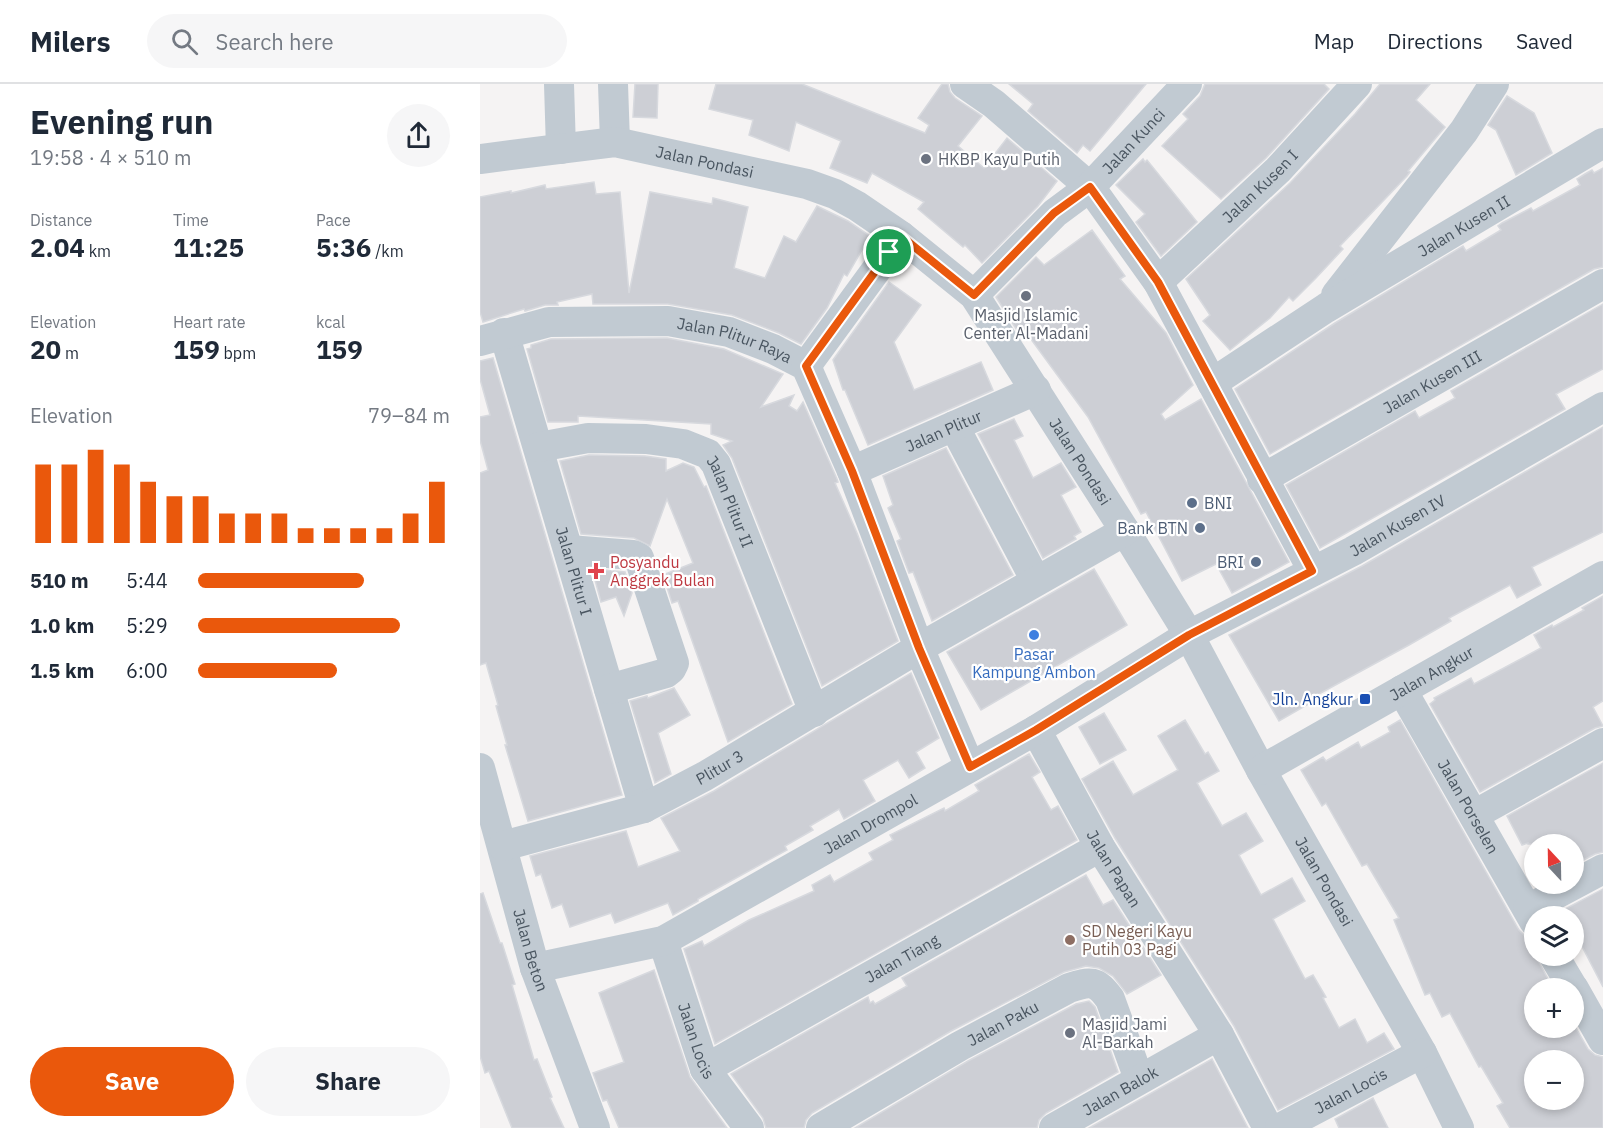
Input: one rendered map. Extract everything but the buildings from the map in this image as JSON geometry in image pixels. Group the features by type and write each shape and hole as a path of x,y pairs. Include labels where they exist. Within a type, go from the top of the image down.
{"street":[{"path":"559,84 561,149"},
{"path":"613,84 615,142"},
{"path":"965,84 1003,94 1090,187 1158,282 1312,571"},
{"name":"Jalan Kunci","path":"974,295 1054,213 1090,187 1187,84"},
{"name":"Jalan Kusen I","path":"1158,282 1278,170 1357,84"},
{"name":"Jalan Kusen II","path":"1326,308 1464,131 1494,84"},
{"name":"Jalan Pondasi","path":"480,159 615,142 807,184 842,198 901,236 974,295 1189,635 1261,770 1422,1053 1459,1128"},
{"name":"Jalan Kusen II","path":"1212,383 1326,308 1603,143"},
{"path":"806,366 901,236"},
{"name":"Jalan Kusen III","path":"1262,479 1603,284"},
{"name":"Jalan Plitur Raya","path":"492,337 549,322 668,321 729,332 773,349 806,366 852,471 919,648 970,767"},
{"name":"Jalan Plitur I","path":"492,337 539,447 644,808"},
{"name":"Jalan Plitur","path":"852,471 1036,390"},
{"name":"Jalan Kusen IV","path":"1189,635 1353,551 1603,407"},
{"path":"954,426 1036,581"},
{"name":"Jalan Plitur II","path":"539,447 588,438 634,439 683,444 708,454 716,464 814,712"},
{"name":"Plitur 3","path":"503,846 644,808 705,776 919,648 1125,531"},
{"path":"569,550 633,555 639,558 674,663 666,674 609,689"},
{"name":"Jalan Angkur","path":"1261,770 1603,576"},
{"name":"Jalan Drompol","path":"535,968 663,941 1036,730 1189,635"},
{"name":"Jalan Porselen","path":"1402,690 1526,906"},
{"name":"Jalan Papan","path":"1036,730 1100,847 1219,1035 1268,1128"},
{"path":"1474,815 1603,742"},
{"name":"Jalan Beton","path":"480,768 535,968 595,1128"},
{"name":"Jalan Tiang","path":"705,1069 1100,847"},
{"path":"1545,906 1603,869"},
{"name":"Jalan Locis","path":"663,941 705,1069 749,1128"},
{"name":"Jalan Paku","path":"821,1128 960,1046 1069,988 1085,983 1095,983 1110,999 1139,1079"},
{"path":"1584,1003 1598,1021"},
{"name":"Jalan Balok","path":"1054,1128 1219,1035"},
{"name":"Jalan Locis","path":"1280,1128 1422,1053"}],"place":[{"name":"HKBP Kayu Putih","path":"926,159"},
{"name":"Masjid Islamic Center Al-Madani","path":"1026,296"},
{"name":"BNI","path":"1192,503"},
{"name":"Bank BTN","path":"1200,528"},
{"name":"BRI","path":"1256,562"},
{"name":"Posyandu Anggrek Bulan","path":"596,571"},
{"name":"Pasar Kampung Ambon","path":"1034,635"},
{"name":"Jln. Angkur","path":"1365,699"},
{"name":"SD Negeri Kayu Putih 03 Pagi","path":"1070,940"},
{"name":"Masjid Jami Al-Barkah","path":"1070,1033"}],"route":[{"path":"1090,187 1158,282 1312,571 1189,635 1036,730 970,767 919,648 852,471 806,366 889,252 901,236 974,295 1054,213 1090,187"}]}
